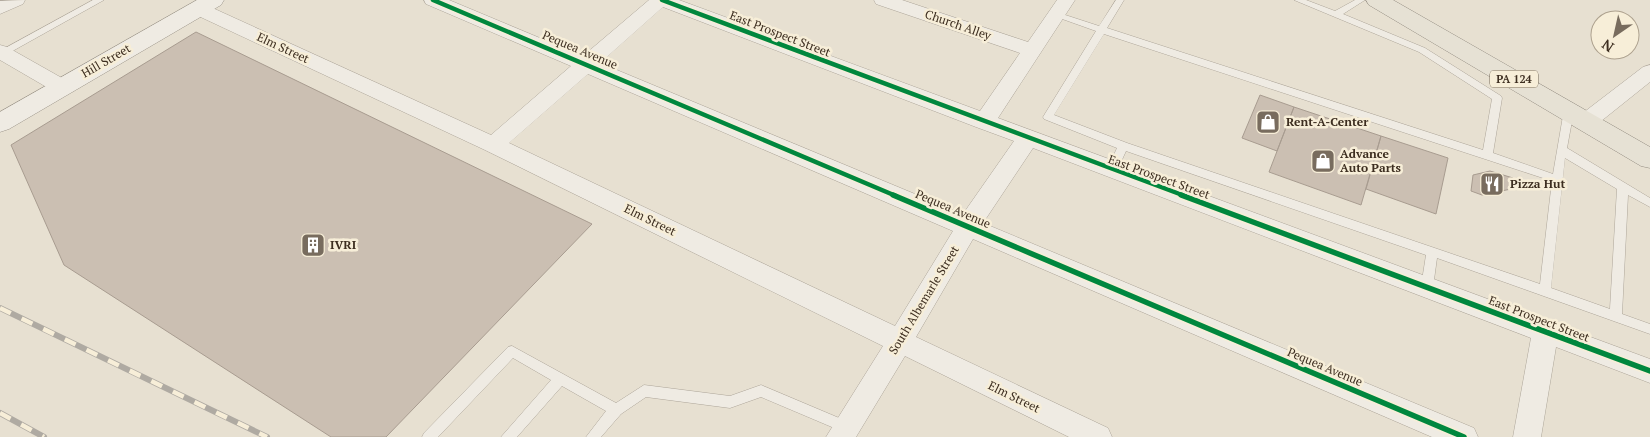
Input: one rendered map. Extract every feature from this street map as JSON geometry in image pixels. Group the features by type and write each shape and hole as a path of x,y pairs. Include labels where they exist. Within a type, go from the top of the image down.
{"main road":[{"name":"PA 124","path":"1375,0 1650,159"},
{"name":"Hill Street","path":"0,122 206,4"}],"street":[{"path":"0,8 16,0"},
{"name":"Pequea Avenue","path":"433,0 586,63 1464,437"},
{"path":"493,145 661,0"},
{"name":"East Prospect Street","path":"661,0 1027,139 1650,371"},
{"name":"Church Alley","path":"883,0 934,7 1033,51"},
{"name":"Elm Street","path":"206,4 493,145 1098,437"},
{"path":"984,122 1061,8"},
{"path":"1,53 62,87"},
{"path":"1578,116 1650,72"},
{"name":"South Albemarle Street","path":"843,432 900,341 968,226 1027,139"},
{"path":"1527,437 1545,331"}],"lane":[{"path":"1,53 100,0"},
{"path":"1120,0 1048,117 1123,146 1545,290 1650,328"},
{"path":"1298,0 1382,32 1422,50 1497,98 1487,155"},
{"path":"1337,14 1375,0"},
{"path":"1061,8 1102,30 1558,179"},
{"path":"1545,290 1561,150 1578,116"},
{"path":"1112,170 1123,146"},
{"path":"1561,150 1650,203"},
{"path":"1616,316 1623,187"},
{"path":"1427,287 1432,252"},
{"path":"429,437 512,351 616,410"},
{"path":"508,437 560,379"},
{"path":"593,437 616,410 644,391 730,402 761,391 843,432"}],"building":[{"name":"IVRI","path":"196,32 592,224 386,437 331,437 64,265 11,145"},
{"name":"Rent-A-Center","path":"1260,95 1294,107 1277,151 1242,138"},
{"name":"Advance Auto Parts","path":"1294,107 1381,136 1361,205 1269,172"},
{"path":"1381,136 1448,158 1436,214 1366,189"},
{"name":"Pizza Hut","path":"1490,171 1513,178 1511,189 1482,195 1471,191 1473,175"}],"railway":[{"path":"0,308 267,437"},
{"path":"0,413 44,437"}],"cycle path":[{"path":"433,0 1464,437"},
{"path":"662,0 1650,371"}],"place":[{"name":"Rent-A-Center","path":"1268,122"},
{"name":"Advance Auto Parts","path":"1323,161"},
{"name":"Pizza Hut","path":"1492,184"},
{"name":"IVRI","path":"313,245"}]}
